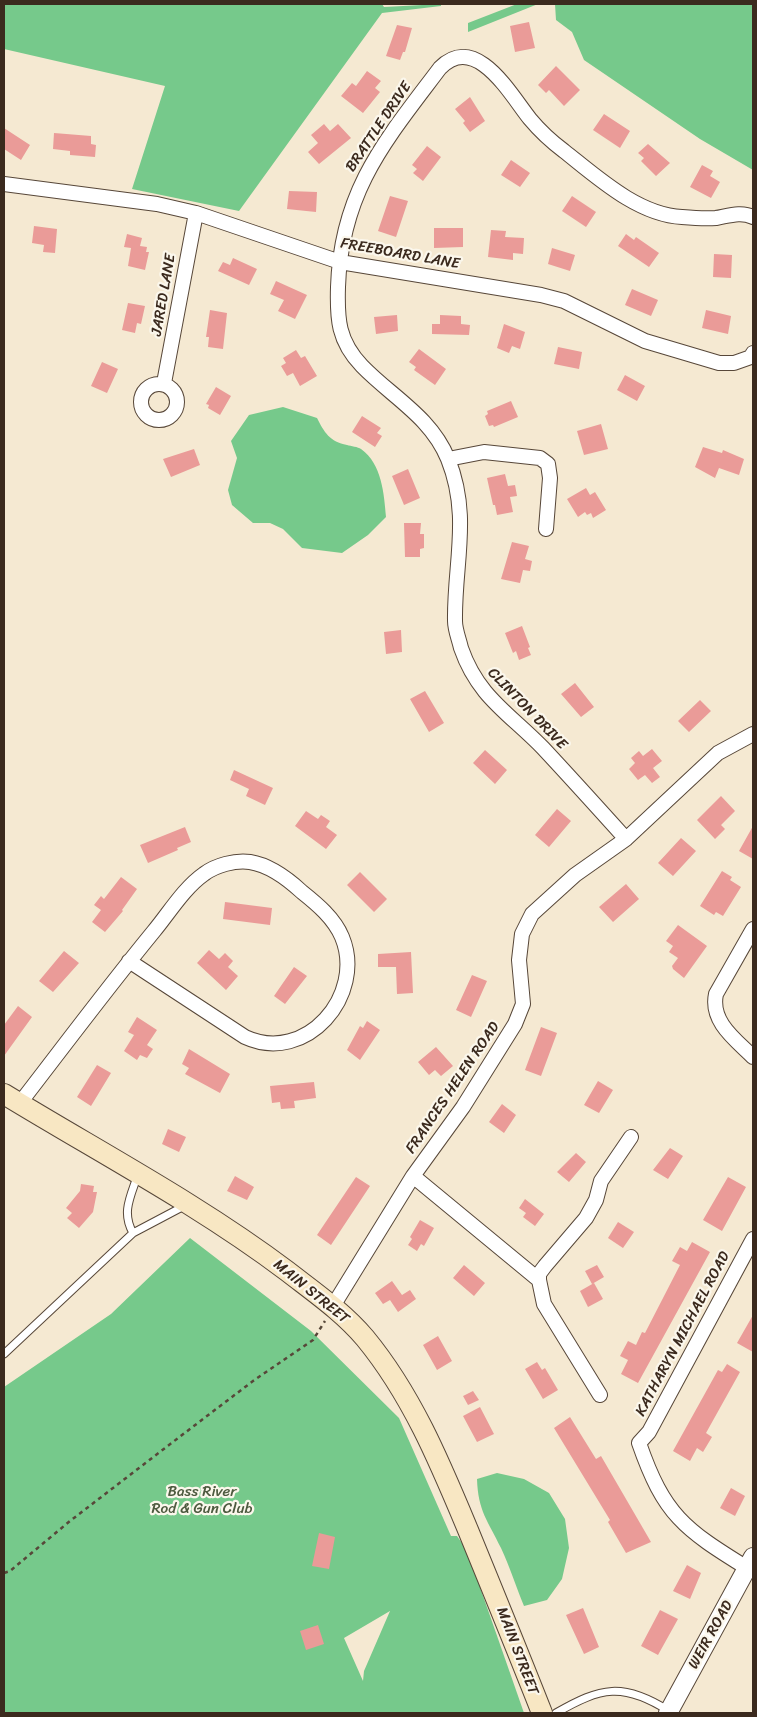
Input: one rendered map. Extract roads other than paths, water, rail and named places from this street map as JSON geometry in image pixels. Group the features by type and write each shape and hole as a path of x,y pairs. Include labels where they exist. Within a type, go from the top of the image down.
{"main road":[{"name":"MAIN STREET","path":"12,1098 188,1204 255,1247 333,1306 364,1337 386,1366 424,1431 508,1624 542,1713"}],"street":[{"name":"BRATTLE DRIVE","path":"340,262 343,235 358,188 372,163 440,68 449,60 462,57 477,61 492,72 532,121 563,150 644,207 660,214 679,217 714,218 738,214 753,217"},
{"name":"FREEBOARD LANE","path":"4,184 157,204 196,213 340,262 402,274 512,289 549,297 590,313 644,341 719,363 734,363 751,357 753,353"},
{"name":"JARED LANE","path":"164,383 196,213"},
{"name":"CLINTON DRIVE","path":"340,262 336,313 339,329 348,348 363,366 424,421 437,438 448,459 462,527 455,623 463,652 474,679 489,699 542,747 626,839"},
{"path":"448,459 484,452 540,458 548,464 550,478 546,529"},
{"name":"FRANCES HELEN ROAD","path":"333,1306 414,1176 463,1107 515,1024 523,1004 519,960 522,934 526,922 532,914 575,875 626,839 718,753 753,734"},
{"path":"12,1098 197,880 220,866 242,862 262,865 285,878 325,912 342,936 347,966 340,995 324,1020 309,1034 286,1043 275,1044 255,1041 245,1037 129,961"},
{"path":"753,929 716,994 714,1003 719,1022 753,1057"},
{"path":"600,1395 544,1304 539,1274 586,1218 596,1200 601,1182 631,1137"},
{"path":"414,1176 539,1280"},
{"name":"KATHARYN MICHAEL ROAD","path":"750,1563 699,1538 682,1524 657,1489 639,1443 649,1432 753,1238"},
{"name":"WEIR ROAD","path":"668,1712 750,1563"}],"lane":[{"path":"133,1233 126,1222 126,1214 138,1174"},
{"path":"4,1354 133,1233 188,1204"},
{"path":"556,1713 601,1692 615,1691 630,1691 649,1698 668,1712"}],"park label":[{"name":"Bass River Rod & Gun Club","path":"202,1500"}]}
